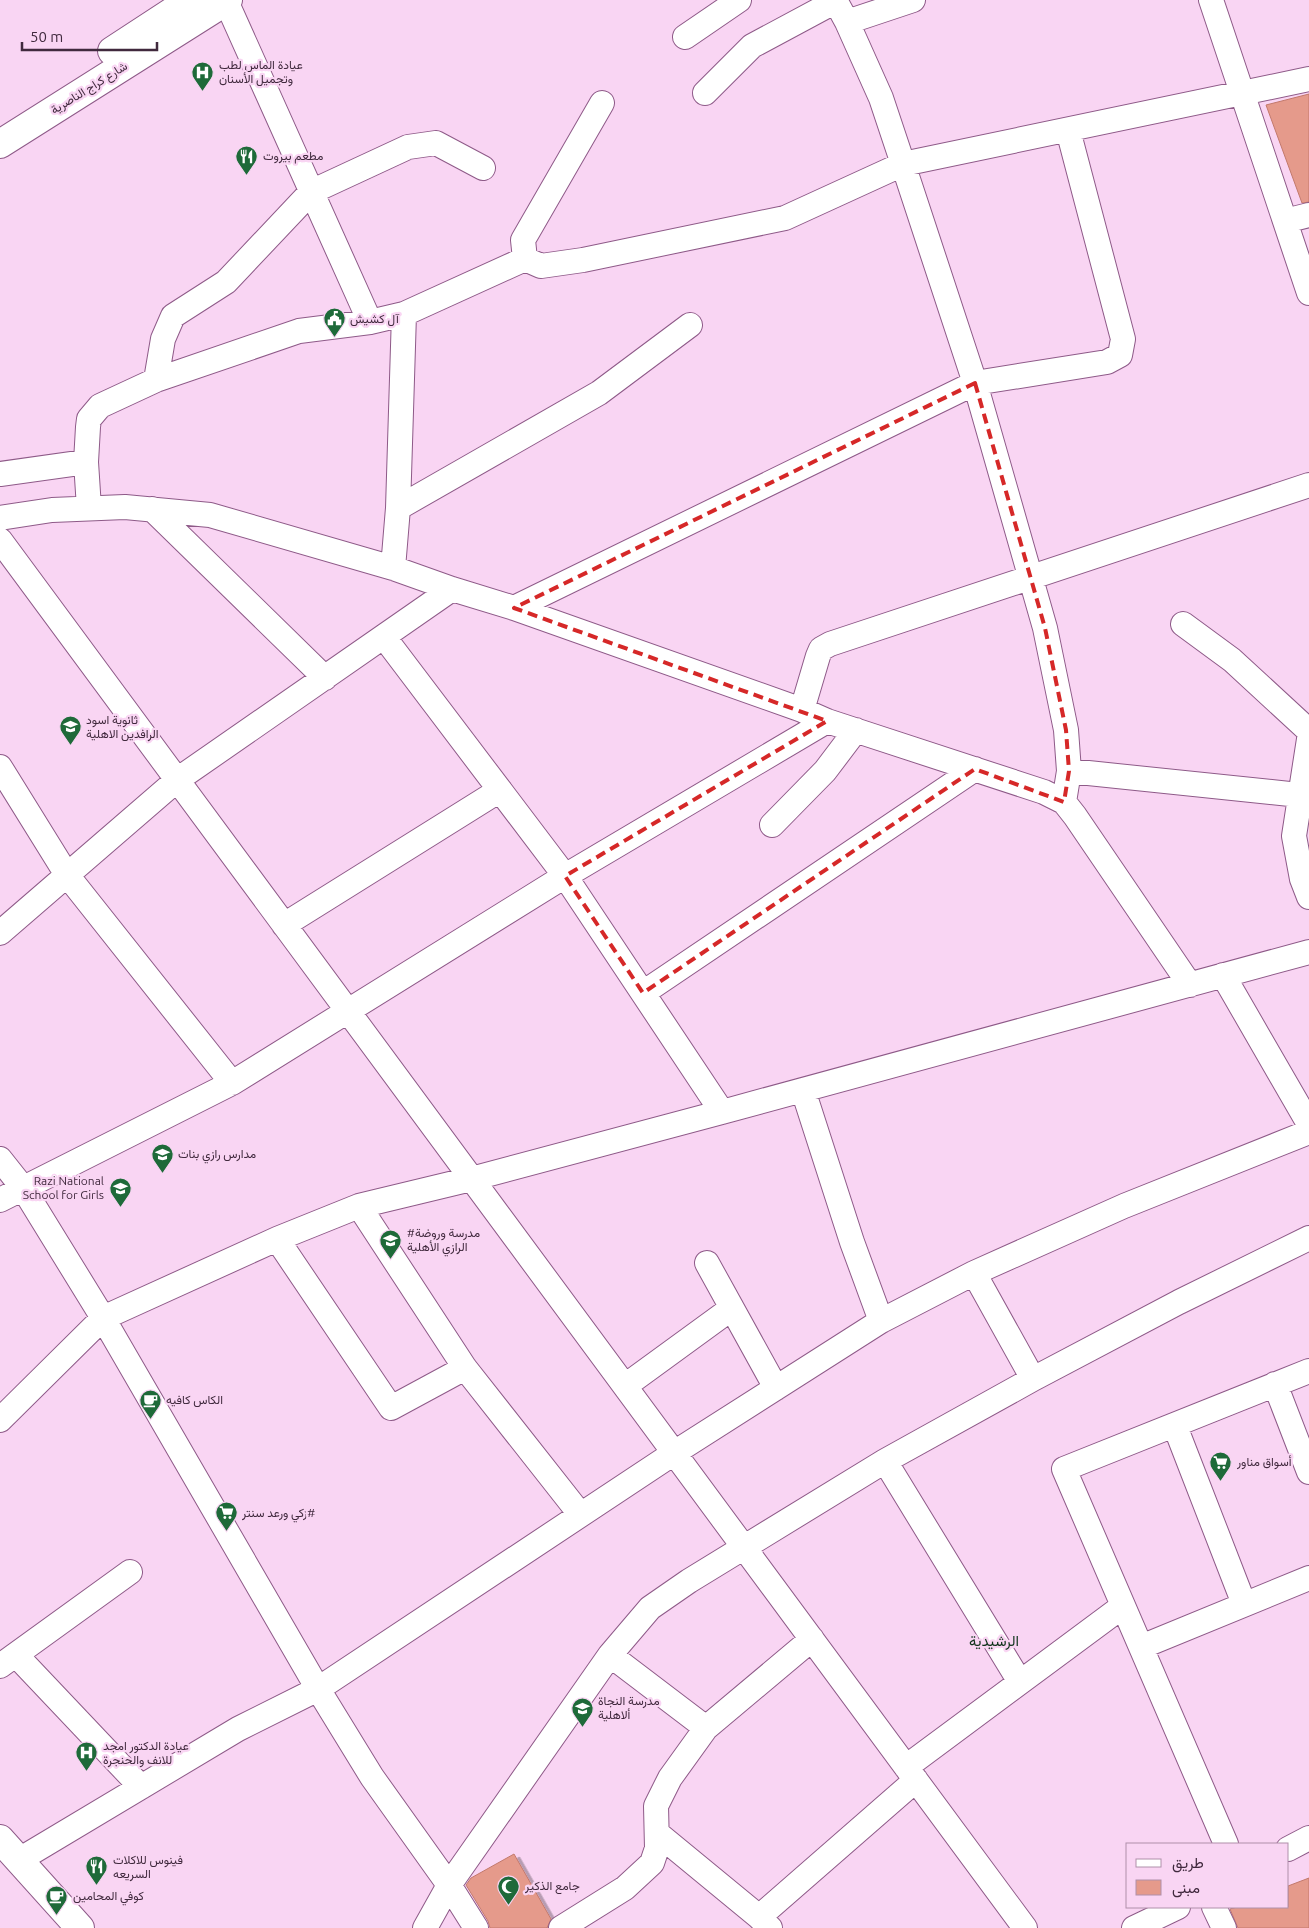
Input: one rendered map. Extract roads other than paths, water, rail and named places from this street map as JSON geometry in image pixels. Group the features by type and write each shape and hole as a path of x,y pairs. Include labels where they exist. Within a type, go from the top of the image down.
{"main road":[{"name":"شارع كراج الناصرية","path":"0,125 190,0"},
{"name":"شارع كراج الناصرية","path":"0,144 227,1"},
{"path":"0,1839 80,1928"}],"street":[{"path":"685,37 739,0"},
{"path":"706,93 752,46 839,8 912,0"},
{"path":"1212,0 1309,293"},
{"path":"227,1 370,322"},
{"path":"839,8 881,98 904,164 975,383 1031,578 1045,628 1066,730 1069,771 1064,802"},
{"path":"89,508 86,462 89,419 100,406 156,380 299,331 370,322 404,314 525,259 541,266 583,260 785,218 904,164 1309,79"},
{"path":"525,259 523,240 602,103"},
{"path":"514,608 975,383 1107,362 1120,355 1123,339 1068,130"},
{"path":"156,380 163,339 173,316 226,282 311,192 408,147 436,143 482,168"},
{"path":"1285,221 1309,215"},
{"path":"393,568 398,508 404,314"},
{"path":"398,508 599,393 690,325"},
{"path":"0,474 86,462"},
{"path":"802,710 821,649 830,644 1309,485"},
{"path":"0,518 52,510 125,507 210,515 393,568 514,608 802,710 827,721 1044,792 1064,802 1075,816 1190,985"},
{"path":"152,510 325,678"},
{"path":"0,540 1025,1928"},
{"path":"0,933 177,780 452,589"},
{"path":"1183,624 1232,660 1309,731"},
{"path":"384,637 565,876 722,1112"},
{"path":"0,1200 232,1083 565,876 827,721"},
{"path":"772,825 825,771 856,730"},
{"path":"1309,739 1305,795 1294,836 1302,879 1309,897"},
{"path":"0,767 67,875 232,1083"},
{"path":"643,992 975,769"},
{"path":"1069,771 1305,795"},
{"path":"284,925 500,790"},
{"path":"0,1420 103,1318 277,1239 358,1206 722,1112 1309,952"},
{"path":"1223,976 1309,1124"},
{"path":"803,1090 852,1242 881,1321"},
{"path":"19,1860 238,1729 318,1689 580,1514 881,1321 974,1273 1124,1206 1309,1132"},
{"path":"0,1159 23,1188 103,1318 318,1689 372,1777 449,1885 476,1928"},
{"path":"358,1206 465,1368 580,1514"},
{"path":"425,1928 449,1885 610,1655 650,1608 743,1547 886,1461 1033,1379 1179,1302 1309,1238"},
{"path":"277,1239 391,1408 465,1368"},
{"path":"707,1263 776,1388"},
{"path":"974,1273 1033,1379"},
{"path":"625,1386 732,1308"},
{"path":"1226,1843 1064,1470 1309,1371"},
{"path":"1275,1384 1309,1472"},
{"path":"1175,1426 1244,1604"},
{"path":"886,1461 1020,1682"},
{"path":"130,1572 8,1661 141,1787"},
{"path":"1141,1647 1309,1578"},
{"path":"657,1833 764,1922 911,1774 1020,1682 1123,1606"},
{"path":"561,1928 624,1888 652,1863 657,1848 656,1806 670,1778 706,1728 812,1639"},
{"path":"610,1655 706,1728"},
{"path":"1289,1848 1309,1838"},
{"path":"1134,1928 1176,1908"},
{"path":"1214,1908 1224,1928"}],"place":[{"name":"عيادة الماس لطب وتجميل الأسنان","path":"203,91"},
{"name":"مطعم بيروت","path":"247,175"},
{"name":"آل كشيش","path":"334,338"},
{"name":"ثانوية اسود الرافدين الاهلية","path":"70,746"},
{"name":"مدارس رازي بنات","path":"162,1173"},
{"name":"Razi National School for Girls","path":"120,1207"},
{"name":"#مدرسة وروضة الرازي الأهلية","path":"391,1259"},
{"name":"الكاس كافيه","path":"150,1419"},
{"name":"أسواق مناور","path":"1221,1481"},
{"name":"زكي ورعد سنتر#","path":"226,1532"},
{"name":"مدرسة النجاة ألاهلية","path":"582,1727"},
{"name":"عيادة الدكتور امجد للانف والحنجرة","path":"87,1772"},
{"name":"فينوس للاكلات السريعه","path":"97,1886"},
{"name":"جامع الذكير","path":"509,1905"},
{"name":"كوفي المحامين","path":"57,1915"}],"district":[{"name":"الرشيدية","path":"994,1641"}]}
